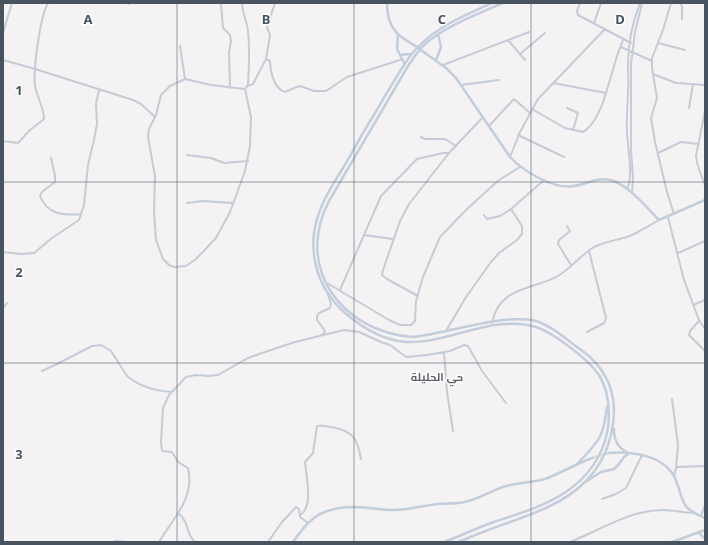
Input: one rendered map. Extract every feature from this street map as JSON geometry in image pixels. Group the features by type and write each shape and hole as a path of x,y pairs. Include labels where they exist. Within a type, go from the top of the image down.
{"main road":[{"path":"387,3 389,22 393,29 453,74 510,157 520,167 544,180 562,187 580,185 596,179 606,179 616,182 627,189 659,220 705,200"},
{"path":"444,542 554,499 580,481 594,464 604,444 609,425 608,402 604,384 599,375 588,362 541,329 518,324 502,324 427,340 407,342 377,334 357,323 336,305 328,294 321,283 314,261 313,244 319,212 358,141 411,54 417,46 437,30 492,3"},
{"path":"503,3 438,34 416,53 322,214 317,254 320,269 334,296 344,307 365,323 383,332 399,336 413,337 516,319 534,321 546,325 590,357 603,372 608,381 612,395 615,438 622,458"},
{"path":"398,34 396,46 405,63"},
{"path":"436,60 440,50 438,34"},
{"path":"430,40 439,42"},
{"path":"400,54 411,54"},
{"path":"564,344 568,340"},
{"path":"574,466 592,449 601,436 608,402"},
{"path":"458,542 556,503 572,493 586,481 598,467 610,442 613,421"},
{"path":"609,453 621,452 642,455 663,464 674,476 681,500 694,513 705,518"},
{"path":"586,481 604,471 616,467 622,458 629,454"},
{"path":"293,542 308,523 316,516 332,509 348,508 391,510 464,502 479,498 510,484 544,479 592,458"},
{"path":"598,467 600,470 604,471"},
{"path":"480,527 482,532"},
{"path":"672,542 705,530"}],"street":[{"path":"3,32 12,3"},
{"path":"3,141 18,143 29,131 44,119 35,86 35,69 40,35 45,10 48,3"},
{"path":"221,3 223,29 230,35 231,41 229,52 230,88"},
{"path":"242,3 242,10 248,31 246,88 252,121 248,161 226,219 216,238 190,264 183,266 171,266 165,263 156,240 154,170 148,142 148,132 155,117 160,97 170,86 185,79 230,88 246,88 253,84 266,59 270,36 267,27 275,3"},
{"path":"462,3 467,3"},
{"path":"580,3 578,15 633,44"},
{"path":"594,23 601,3"},
{"path":"632,194 632,51 635,23 640,3"},
{"path":"627,189 630,179 627,127 629,50 640,3"},
{"path":"671,3 652,61 657,98 651,118 667,192 674,214"},
{"path":"680,3 682,6 682,19"},
{"path":"510,157 518,135 538,99 604,29"},
{"path":"443,66 529,32"},
{"path":"520,54 545,33"},
{"path":"508,40 525,60"},
{"path":"532,109 556,123 573,130 581,132 587,130 602,106 617,56 624,40"},
{"path":"658,43 686,50"},
{"path":"180,46 185,79"},
{"path":"621,47 652,61"},
{"path":"266,59 270,62 271,72 278,88 283,92 287,92 300,86 314,91 326,91 347,77 403,59"},
{"path":"3,60 138,102 155,117"},
{"path":"653,74 676,83 705,85"},
{"path":"461,85 499,80"},
{"path":"553,83 606,93"},
{"path":"689,108 693,84"},
{"path":"3,252 21,254 34,253 52,238 78,222 85,200 89,161 97,124 96,104 100,90"},
{"path":"489,126 514,99 530,113"},
{"path":"567,108 578,113 573,130"},
{"path":"705,111 696,156 696,163 705,186"},
{"path":"418,296 382,275 393,240 403,214 409,204 449,154 483,117"},
{"path":"518,135 564,157"},
{"path":"421,137 425,139 445,140 456,146"},
{"path":"658,153 681,142 699,144"},
{"path":"340,290 380,197 410,165 420,157 443,153 449,154"},
{"path":"187,155 211,158 224,163 248,161"},
{"path":"51,158 55,182 42,192 40,198 52,211 68,215 81,214"},
{"path":"326,282 365,307 397,324 407,326 413,324 415,321 418,296 426,268 440,237 467,209 499,180 520,167"},
{"path":"484,215 486,218 490,218 511,210 544,180"},
{"path":"187,203 204,201 232,203"},
{"path":"445,332 466,297 491,262 499,253 517,240 522,234 522,226 511,210"},
{"path":"668,217 684,280 699,320 705,329"},
{"path":"492,323 497,308 512,294 554,278 589,251 602,244 632,235 659,220"},
{"path":"568,226 570,231 559,240 558,244 571,265"},
{"path":"364,235 393,240"},
{"path":"678,253 705,241"},
{"path":"587,332 604,323 606,319 589,251"},
{"path":"318,337 325,332 325,330 317,320 317,316 319,313 330,308 328,294"},
{"path":"693,305 705,300"},
{"path":"3,308 7,303"},
{"path":"699,320 690,331 689,335 705,351"},
{"path":"159,542 179,514 187,498 189,484 188,469 178,462 172,452 162,451 161,442 163,408 165,401 186,376 218,375 257,354 295,342 349,330 359,332 390,345 406,357 444,352 464,345 468,346 482,371 506,403"},
{"path":"390,345 392,339"},
{"path":"42,371 92,346 101,345 111,352 127,376 131,379 150,389 172,392"},
{"path":"444,352 447,392 453,431"},
{"path":"672,399 678,445 674,476"},
{"path":"300,515 304,512 308,498 305,462 314,452 317,426 341,429 352,434 359,449 361,459"},
{"path":"602,500 619,493 626,488 642,455"},
{"path":"676,468 685,466 705,466"},
{"path":"701,516 705,506"},
{"path":"268,542 282,522 296,507 299,509 303,520 308,523"},
{"path":"570,542 611,523 642,513 664,510 694,513"},
{"path":"179,514 184,519 191,538 195,542"},
{"path":"699,532 705,539"},
{"path":"113,542 116,540 129,542"}],"tunnel":[{"path":"592,458 609,453"}],"district":[{"name":"حي الحليلة","path":"437,377"}]}
